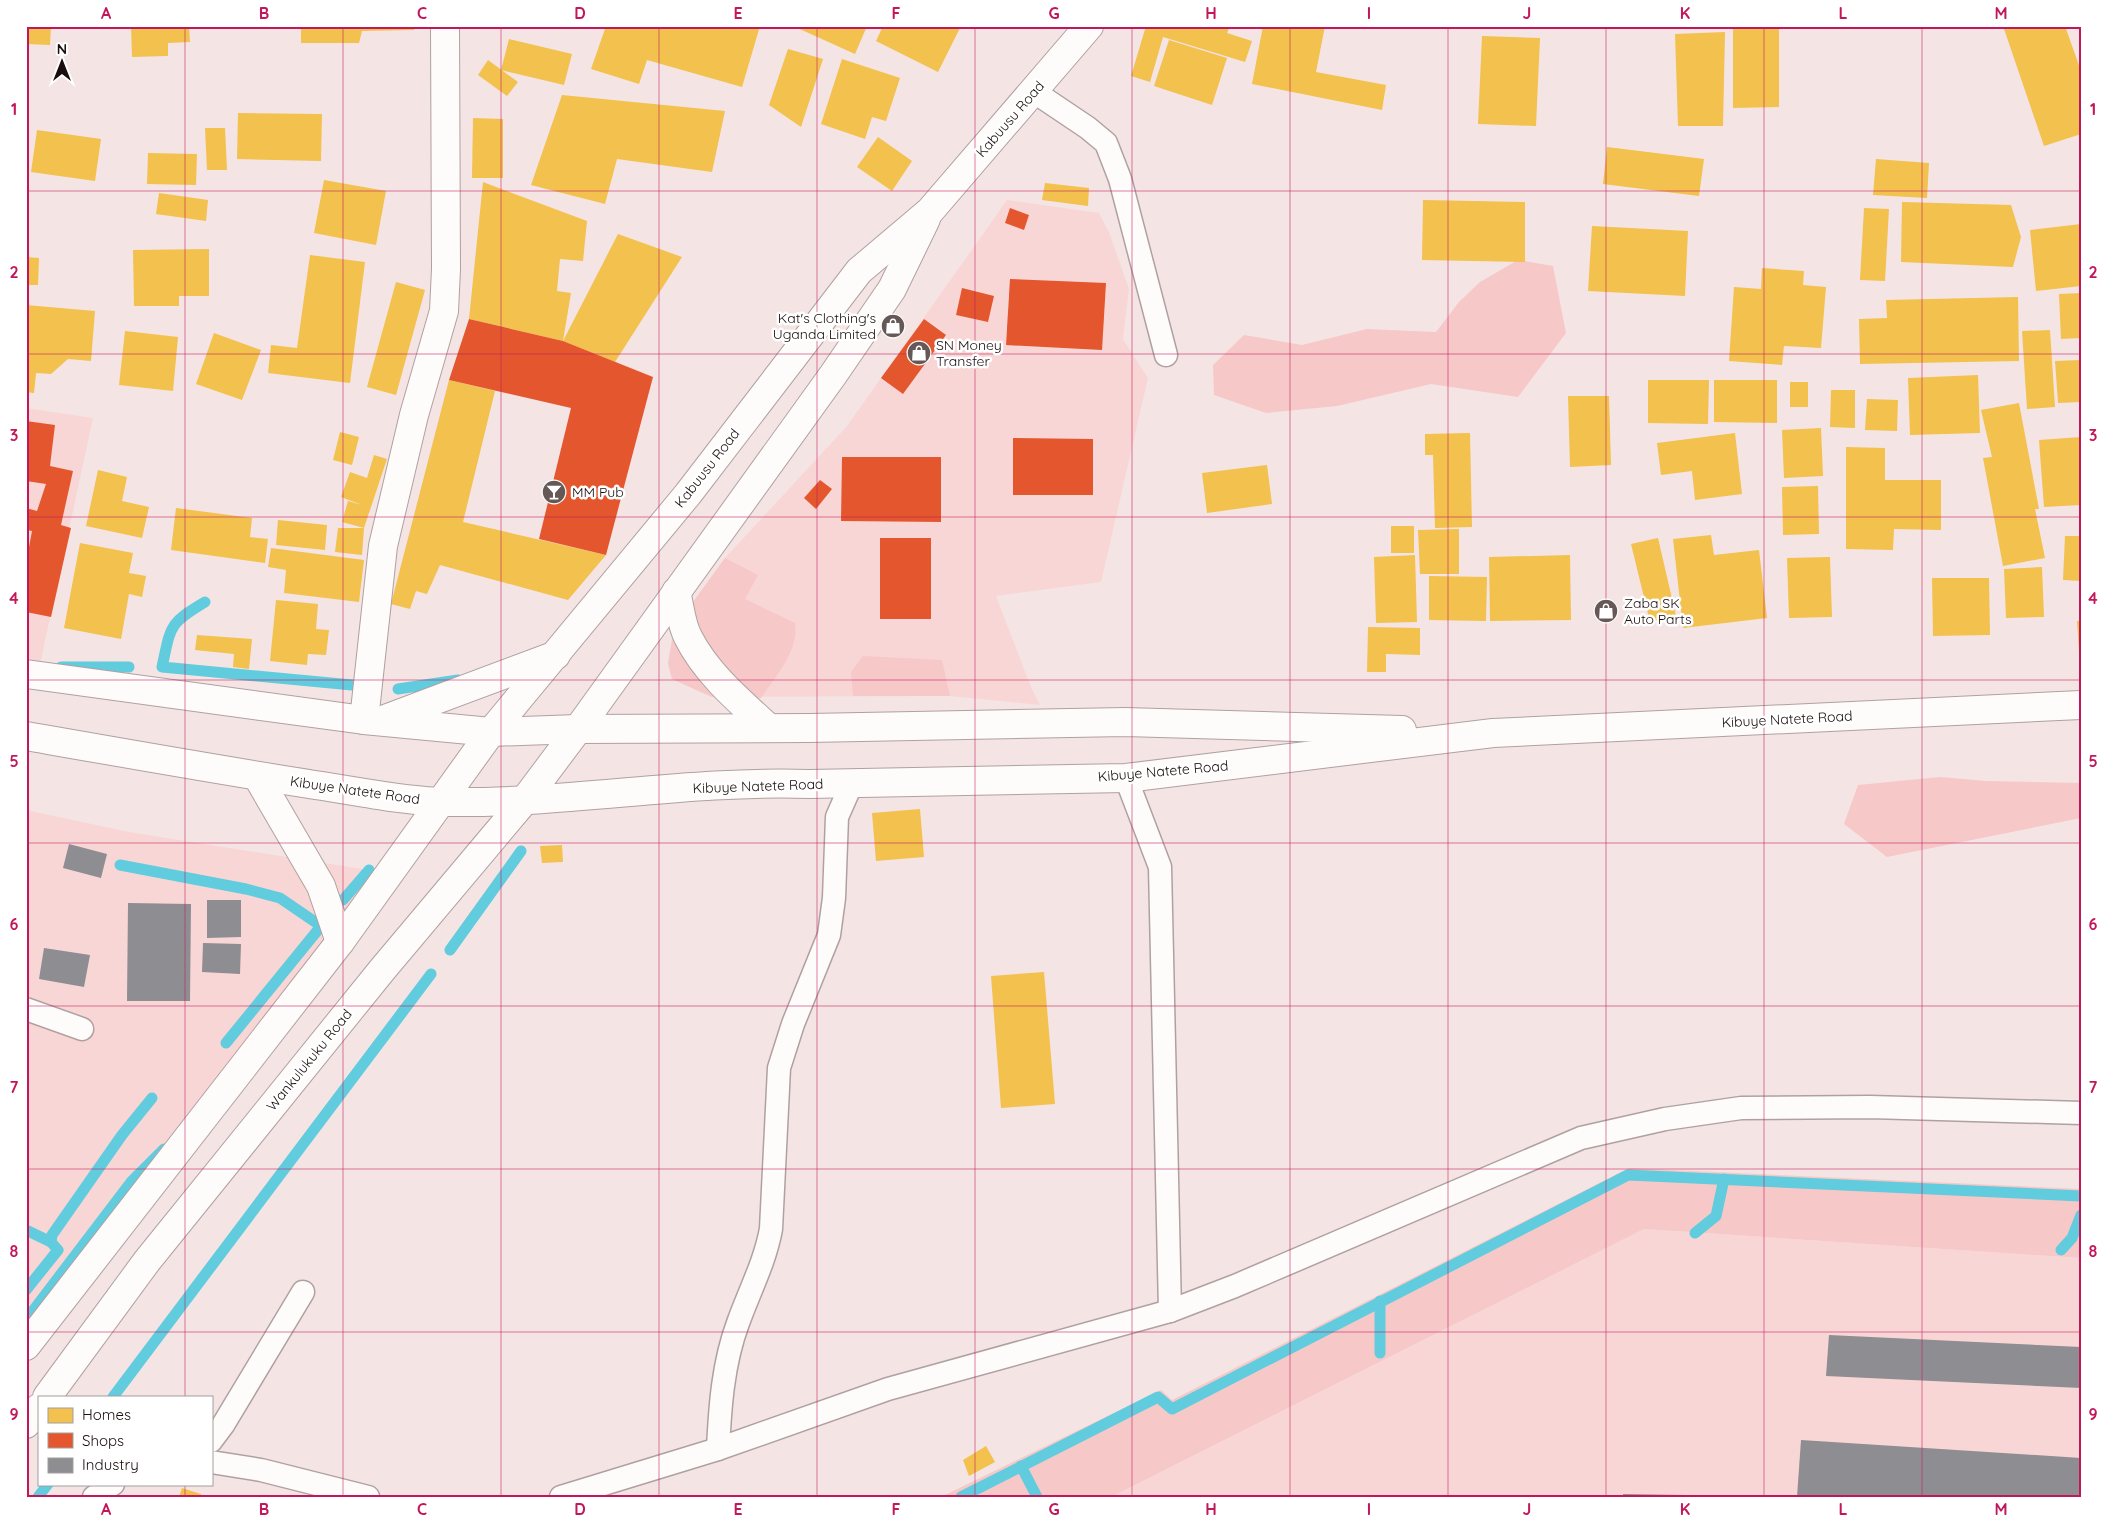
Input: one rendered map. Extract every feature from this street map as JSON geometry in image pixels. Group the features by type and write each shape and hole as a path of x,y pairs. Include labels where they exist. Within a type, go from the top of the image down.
{"main road":[{"path":"445,26 446,268 444,311 414,415 383,546 373,721 465,687 520,670 556,655"},
{"name":"Kabuusu Road","path":"492,732 688,494 859,270 930,211 1089,26"},
{"name":"Kabuusu Road","path":"578,729 833,375 892,289 930,211"},
{"path":"676,592 688,637 704,662 729,692 769,728"},
{"name":"Kibuye Natete Road","path":"26,674 373,721 492,732 578,729 1125,722 1493,733"},
{"name":"Kibuye Natete Road","path":"26,736 258,776 443,802 524,801 767,783 1126,778 1493,733 2081,705"},
{"name":"Wankulukuku Road","path":"48,1396 147,1261 376,978 524,801 578,729"},
{"path":"26,1346 340,942 492,732"},
{"path":"258,776 321,886 340,942"},
{"path":"26,1424 38,1409"}],"lane":[{"path":"1033,91 1088,128 1106,143 1120,179 1166,355"},
{"path":"1126,778 1160,867 1170,1311"},
{"path":"718,1449 723,1386 730,1351 737,1325 767,1248 771,1229 779,1068 793,1024 829,935 834,898 837,817 852,783"},
{"path":"26,1010 82,1029"},
{"path":"561,1497 718,1449 888,1389 1170,1311 1234,1286 1581,1138 1665,1119 1741,1108 1870,1107 2081,1113"},
{"path":"212,1440 223,1425 303,1292"},
{"path":"212,1462 261,1470 368,1497"},
{"path":"94,1497 110,1486"}],"shaded area":[{"path":"1007,200 1099,213 1109,232 1129,289 1123,339 1148,378 1101,582 996,596 1031,687 1040,705 950,696 712,697 672,679 668,663 674,628 725,558 847,426"},
{"path":"1518,260 1553,266 1566,333 1518,397 1431,384 1337,406 1266,413 1214,395 1213,365 1244,335 1302,345 1367,329 1436,332 1459,302 1480,282"},
{"path":"26,408 93,418 40,664 26,662"},
{"path":"725,558 758,575 745,599 795,623 795,633 790,653 761,698 712,697 672,679 668,663 674,628"},
{"path":"863,656 942,660 950,696 853,696 851,672"},
{"path":"1940,777 1986,781 2081,783 2081,818 1887,857 1844,824 1858,785"},
{"path":"26,810 129,832 387,873 26,1349"},
{"path":"1629,1168 2081,1189 2081,1258 1644,1229 1111,1497 941,1497 1161,1390 1172,1400"},
{"path":"1644,1229 2081,1258 2081,1497 1111,1497"}],"building: Homes":[{"path":"26,26 51,26 50,45 26,44"},
{"path":"131,26 189,26 190,42 168,43 168,56 132,57"},
{"path":"264,26 414,26 414,30 362,31 359,43 301,43 301,28 264,29"},
{"path":"606,26 760,26 742,87 647,60 639,84 591,69"},
{"path":"793,26 867,26 855,54"},
{"path":"883,26 961,26 938,72 876,41"},
{"path":"1146,26 1230,26 1227,33 1252,41 1245,62 1163,37 1150,82 1131,76"},
{"path":"1263,26 1325,26 1316,72 1386,85 1382,110 1252,84"},
{"path":"1733,26 1779,26 1779,107 1733,108"},
{"path":"2003,26 2065,26 2081,71 2081,134 2044,146"},
{"path":"1725,32 1723,126 1678,126 1675,34"},
{"path":"1482,36 1540,38 1536,126 1478,124"},
{"path":"509,39 572,54 564,85 501,70"},
{"path":"1169,40 1227,58 1212,105 1154,86"},
{"path":"788,49 823,59 801,127 769,105"},
{"path":"842,59 900,78 886,121 872,117 865,139 821,124"},
{"path":"488,60 518,82 507,96 478,75"},
{"path":"562,95 725,111 712,172 617,159 605,204 531,185"},
{"path":"238,113 322,114 321,161 237,159"},
{"path":"473,118 503,119 503,178 472,178"},
{"path":"205,128 225,128 227,170 207,170"},
{"path":"37,130 101,139 95,181 31,172"},
{"path":"878,137 912,161 892,191 857,167"},
{"path":"1607,147 1704,159 1699,196 1603,184"},
{"path":"148,153 197,154 196,185 147,184"},
{"path":"1876,159 1929,163 1927,198 1873,195"},
{"path":"324,180 386,191 376,245 314,233"},
{"path":"483,182 587,221 583,261 560,259 557,291 571,293 563,341 469,319"},
{"path":"1045,183 1089,188 1088,206 1042,200"},
{"path":"159,193 208,200 206,221 156,214"},
{"path":"1423,200 1525,202 1525,262 1422,260"},
{"path":"1902,202 2011,205 2021,237 2013,267 1901,262"},
{"path":"1864,208 1889,209 1885,281 1860,280"},
{"path":"2081,224 2081,286 2036,291 2030,230"},
{"path":"1592,226 1688,231 1685,296 1588,291"},
{"path":"618,234 682,257 615,362 563,341"},
{"path":"209,249 209,296 179,296 179,306 134,306 133,250"},
{"path":"310,255 365,262 350,383 268,373 271,345 297,348"},
{"path":"26,257 39,258 38,285 26,285"},
{"path":"1762,268 1804,271 1803,285 1826,287 1821,348 1784,346 1782,365 1729,361 1734,287 1761,289"},
{"path":"396,282 425,290 396,395 367,387"},
{"path":"2081,293 2081,338 2061,339 2059,294"},
{"path":"2018,297 2019,361 1860,364 1859,319 1887,318 1886,300"},
{"path":"26,305 95,311 91,361 68,359 51,374 36,373 34,393 26,392 26,336 29,315 26,315"},
{"path":"2050,330 2055,407 2027,409 2022,331"},
{"path":"125,331 178,337 173,391 119,385"},
{"path":"214,333 261,350 242,400 196,384"},
{"path":"2081,360 2081,402 2058,403 2055,361"},
{"path":"1978,375 1980,433 1910,435 1908,378"},
{"path":"449,380 495,391 463,522 606,555 568,600 440,565 427,594 416,591 410,609 391,604"},
{"path":"1648,380 1709,380 1708,424 1648,423"},
{"path":"1714,380 1777,380 1777,423 1714,422"},
{"path":"1790,382 1808,382 1808,407 1790,407"},
{"path":"1831,390 1855,390 1855,428 1830,427"},
{"path":"1568,396 1609,396 1611,465 1570,467"},
{"path":"1867,399 1898,400 1897,431 1865,430"},
{"path":"2019,403 2039,509 2035,509 2045,558 2003,566 1983,458 1992,457 1981,410"},
{"path":"1821,428 1823,476 1784,478 1782,430"},
{"path":"340,432 359,437 352,465 333,460"},
{"path":"1470,433 1472,527 1435,528 1433,455 1425,455 1425,434"},
{"path":"1735,433 1742,494 1695,500 1692,471 1661,475 1657,443"},
{"path":"2081,437 2081,505 2044,507 2039,440"},
{"path":"1846,447 1885,448 1885,480 1941,480 1941,530 1894,529 1893,550 1846,549"},
{"path":"374,455 387,459 364,528 342,522 348,501 362,505 341,497 350,472 367,478"},
{"path":"1267,465 1272,504 1207,513 1202,473"},
{"path":"98,470 127,477 122,501 149,507 142,538 86,526"},
{"path":"1818,486 1819,534 1783,535 1782,487"},
{"path":"176,508 252,518 250,537 268,539 265,563 171,550"},
{"path":"278,520 327,525 325,550 276,545"},
{"path":"1391,526 1414,526 1414,553 1391,553"},
{"path":"338,528 364,528 362,555 335,552"},
{"path":"1459,529 1459,574 1420,574 1418,530"},
{"path":"1711,535 1714,555 1759,550 1767,618 1683,628 1673,539"},
{"path":"2065,536 2081,536 2081,581 2063,580"},
{"path":"1658,538 1676,616 1650,622 1631,544"},
{"path":"80,543 133,553 129,573 146,576 142,597 129,594 121,639 64,628"},
{"path":"271,548 364,560 359,602 284,593 286,570 268,567"},
{"path":"1415,555 1417,622 1376,623 1374,557"},
{"path":"1570,555 1571,620 1490,621 1489,557"},
{"path":"1830,557 1832,617 1789,618 1787,558"},
{"path":"2042,567 2044,617 2006,618 2004,569"},
{"path":"1429,576 1487,577 1486,621 1429,620"},
{"path":"1932,578 1989,578 1990,635 1933,636"},
{"path":"276,600 318,604 316,629 329,630 326,655 308,654 307,665 270,661"},
{"path":"2077,621 2081,621 2081,651 2079,651"},
{"path":"1368,627 1420,628 1420,655 1386,654 1386,672 1367,672"},
{"path":"197,635 252,639 249,669 233,667 234,654 195,650"},
{"path":"920,809 924,857 876,861 872,813"},
{"path":"562,845 563,862 542,863 540,846"},
{"path":"1044,972 1055,1104 1001,1108 991,976"},
{"path":"986,1446 995,1462 969,1476 963,1460"},
{"path":"182,1488 201,1494 200,1497 179,1497"}],"building: Shops":[{"path":"1010,208 1029,215 1024,230 1005,223"},
{"path":"1010,279 1106,283 1102,350 1006,345"},
{"path":"962,288 994,296 988,322 956,315"},
{"path":"469,319 563,341 653,377 606,555 539,539 571,408 449,380"},
{"path":"924,319 946,335 903,394 881,378"},
{"path":"26,421 55,425 50,466 73,471 61,525 71,528 51,617 26,612 26,563 32,531 26,530 26,508 37,511 46,484 26,481"},
{"path":"1013,438 1093,439 1093,495 1013,495"},
{"path":"842,457 941,457 941,522 841,521"},
{"path":"820,480 832,489 816,509 804,498"},
{"path":"880,538 931,538 931,619 880,619"}],"building: Industry":[{"path":"69,844 107,854 101,878 63,868"},
{"path":"207,900 241,900 241,937 207,938"},
{"path":"128,903 191,904 190,1001 127,1001"},
{"path":"203,943 241,944 240,974 202,972"},
{"path":"44,948 90,955 84,987 39,979"},
{"path":"1829,1335 2081,1347 2081,1388 1826,1376"},
{"path":"1801,1440 2081,1458 2081,1497 1797,1497"},
{"path":"1623,1494 1685,1495 1685,1497 1623,1497"}],"waterway":[{"path":"205,602 184,616 173,627 167,643 162,667 352,685"},
{"path":"61,667 129,667"},
{"path":"398,689 458,680"},
{"path":"450,950 521,851"},
{"path":"120,865 246,889 280,898 321,926"},
{"path":"343,900 369,870"},
{"path":"226,1043 326,920"},
{"path":"114,1396 431,974"},
{"path":"26,1290 58,1250 51,1242 52,1235 122,1135 152,1098"},
{"path":"26,1320 131,1182 164,1149"},
{"path":"961,1497 1158,1397 1172,1409 1628,1175 2081,1196"},
{"path":"1695,1233 1716,1216 1724,1179"},
{"path":"2061,1250 2072,1238 2081,1215"},
{"path":"26,1230 51,1242"},
{"path":"1380,1301 1380,1353"},
{"path":"1021,1466 1037,1497"},
{"path":"38,1497 46,1486"}],"place":[{"name":"Kat's Clothing's Uganda Limited","path":"893,326"},
{"name":"SN Money Transfer","path":"919,353"},
{"name":"MM Pub","path":"554,492"},
{"name":"Zaba SK Auto Parts","path":"1606,611"}]}
